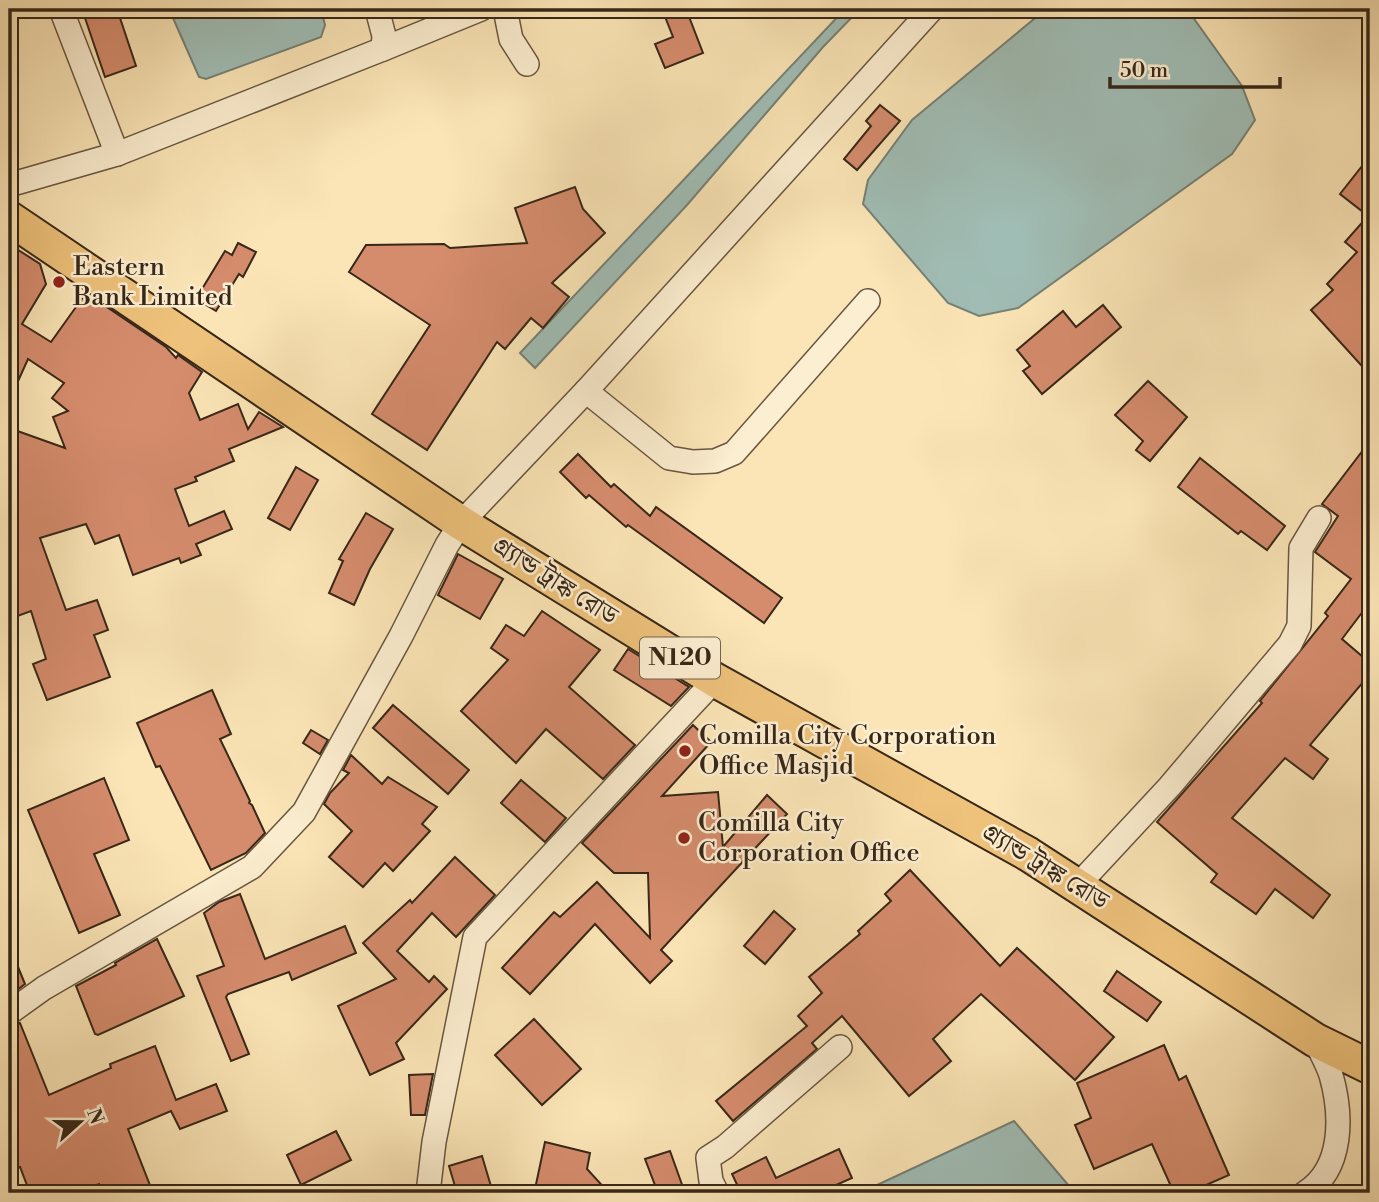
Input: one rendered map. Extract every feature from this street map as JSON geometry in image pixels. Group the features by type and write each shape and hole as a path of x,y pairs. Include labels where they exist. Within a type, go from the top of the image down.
{"highway":[{"name":"গ্র্যান্ড ট্রাঙ্ক রোড","path":"9,218 461,523 715,680 1028,854 1315,1040 1370,1067"}],"street":[{"path":"61,9 117,154"},
{"path":"376,9 384,36 383,49"},
{"path":"9,185 117,154 481,9"},
{"path":"505,9 511,39 527,64"},
{"path":"9,1013 44,988 252,867 304,812 461,523 586,391 932,9"},
{"path":"586,391 669,458 694,462 715,461 734,453 868,301"},
{"path":"1078,885 1170,786 1290,644 1299,626 1298,570 1301,548 1319,518"},
{"path":"428,1193 434,1142 475,937 715,680"},
{"path":"1313,1191 1331,1164 1337,1140 1337,1107 1330,1074 1315,1040"},
{"path":"717,1193 711,1181 708,1158 725,1147 840,1047"}],"water":[{"path":"169,9 321,9 325,25 321,37 206,79 199,77"},
{"path":"845,9 860,9 823,47 687,205 535,368 520,353"},
{"path":"1046,9 1187,9 1242,86 1255,120 1232,154 1018,308 979,316 948,303 863,204 868,180 912,120"},
{"path":"1014,1121 1075,1193 860,1193"}],"building":[{"path":"103,9 117,9 136,66 105,77 84,15"},
{"path":"662,9 686,9 703,53 665,68 655,44 673,37"},
{"path":"880,105 900,121 857,170 844,159 871,126 866,121"},
{"path":"1370,156 1370,375 1311,310 1333,290 1327,284 1357,252 1345,242 1368,216 1340,194"},
{"path":"575,187 583,209 605,233 552,283 569,297 543,328 531,318 505,349 497,342 427,450 372,414 430,325 349,272 366,245 444,244 450,248 527,243 515,208"},
{"path":"238,243 256,252 243,277 239,274 216,311 196,299 225,251 232,255"},
{"path":"9,244 40,264 46,284 22,324 51,342 86,293 166,347 176,358 178,355 202,372 189,393 200,420 238,404 248,429 259,412 283,427 229,449 234,461 195,477 197,481 175,489 189,526 224,511 232,529 196,544 201,555 181,563 179,558 133,575 119,535 95,544 86,524 40,538 66,610 97,600 108,630 94,635 110,677 47,700 33,664 46,659 31,611 9,619 9,428 65,448 53,417 68,411 52,398 64,383 28,359 9,401"},
{"path":"1103,305 1121,327 1042,394 1023,371 1030,366 1017,350 1063,311 1076,327"},
{"path":"1148,381 1187,417 1150,461 1136,450 1143,441 1115,415"},
{"path":"1370,441 1370,602 1342,639 1370,663 1370,674 1310,745 1328,759 1313,779 1285,758 1232,818 1330,895 1313,918 1275,889 1256,914 1211,882 1217,874 1157,822 1262,703 1260,701 1328,616 1325,613 1351,579 1315,552 1338,516 1322,504"},
{"path":"578,454 611,487 614,484 650,516 656,507 782,598 764,623 628,525 626,527 589,495 586,498 560,472"},
{"path":"1200,458 1285,526 1267,550 1241,531 1238,534 1178,487"},
{"path":"296,467 318,480 290,530 268,518"},
{"path":"366,513 393,529 370,569 354,605 329,593 343,561 339,559"},
{"path":"458,554 503,579 480,619 438,595"},
{"path":"542,611 600,650 569,687 635,745 603,779 546,729 516,763 461,711 508,660 491,648 506,625 524,636"},
{"path":"628,649 689,687 671,706 614,670"},
{"path":"212,690 231,734 220,739 265,833 246,853 211,870 160,766 156,767 137,723"},
{"path":"393,705 469,770 448,794 373,728"},
{"path":"693,725 711,742 662,796 718,792 723,847 767,795 787,814 661,950 672,961 650,983 595,924 530,994 502,968 554,912 560,917 597,882 650,938 648,873 614,873 582,843"},
{"path":"311,730 328,740 320,754 303,743"},
{"path":"351,755 382,784 388,777 437,807 422,824 430,831 393,871 385,863 363,887 329,857 352,831 324,804 330,793 349,773 343,770"},
{"path":"104,778 129,840 94,854 120,915 79,933 28,810"},
{"path":"521,780 566,818 545,842 501,803"},
{"path":"455,857 495,895 456,937 432,913 397,951 429,982 434,976 447,989 396,1043 404,1059 370,1075 338,1006 396,979 363,943 410,900 412,903"},
{"path":"910,870 1000,966 1017,948 1114,1037 1075,1080 981,994 933,1039 951,1061 909,1096 842,1016 812,1043 817,1049 733,1121 716,1101 807,1026 798,1016 822,993 809,977 860,934 858,931 891,901 885,894"},
{"path":"240,894 265,959 345,926 356,953 292,980 289,972 228,994 226,997 249,1054 231,1061 197,976 224,966 204,913 219,902"},
{"path":"774,911 795,929 765,964 744,946"},
{"path":"157,939 184,996 95,1034 76,986"},
{"path":"9,945 25,984 9,996"},
{"path":"1117,971 1161,1002 1147,1021 1104,991"},
{"path":"534,1019 581,1069 542,1105 495,1055"},
{"path":"20,1023 49,1095 111,1068 110,1064 155,1046 176,1100 216,1084 227,1111 180,1129 171,1111 128,1129 153,1193 102,1193 99,1184 75,1193 30,1193 20,1167 16,1168 9,1151 9,1027"},
{"path":"1164,1045 1179,1080 1186,1076 1229,1175 1188,1193 1174,1193 1152,1144 1094,1169 1075,1125 1091,1118 1077,1083"},
{"path":"433,1074 425,1115 411,1115 409,1075"},
{"path":"336,1131 351,1160 301,1185 287,1155"},
{"path":"545,1142 590,1153 587,1169 609,1193 554,1193 535,1189"},
{"path":"839,1149 852,1178 818,1193 741,1193 732,1174 766,1157 776,1178"},
{"path":"670,1151 685,1193 658,1193 645,1159"},
{"path":"482,1156 493,1193 457,1193 449,1166"}],"place":[{"name":"Eastern Bank Limited","path":"59,282"},
{"name":"Comilla City Corporation Office Masjid","path":"685,751"},
{"name":"Comilla City Corporation Office","path":"684,838"}]}
